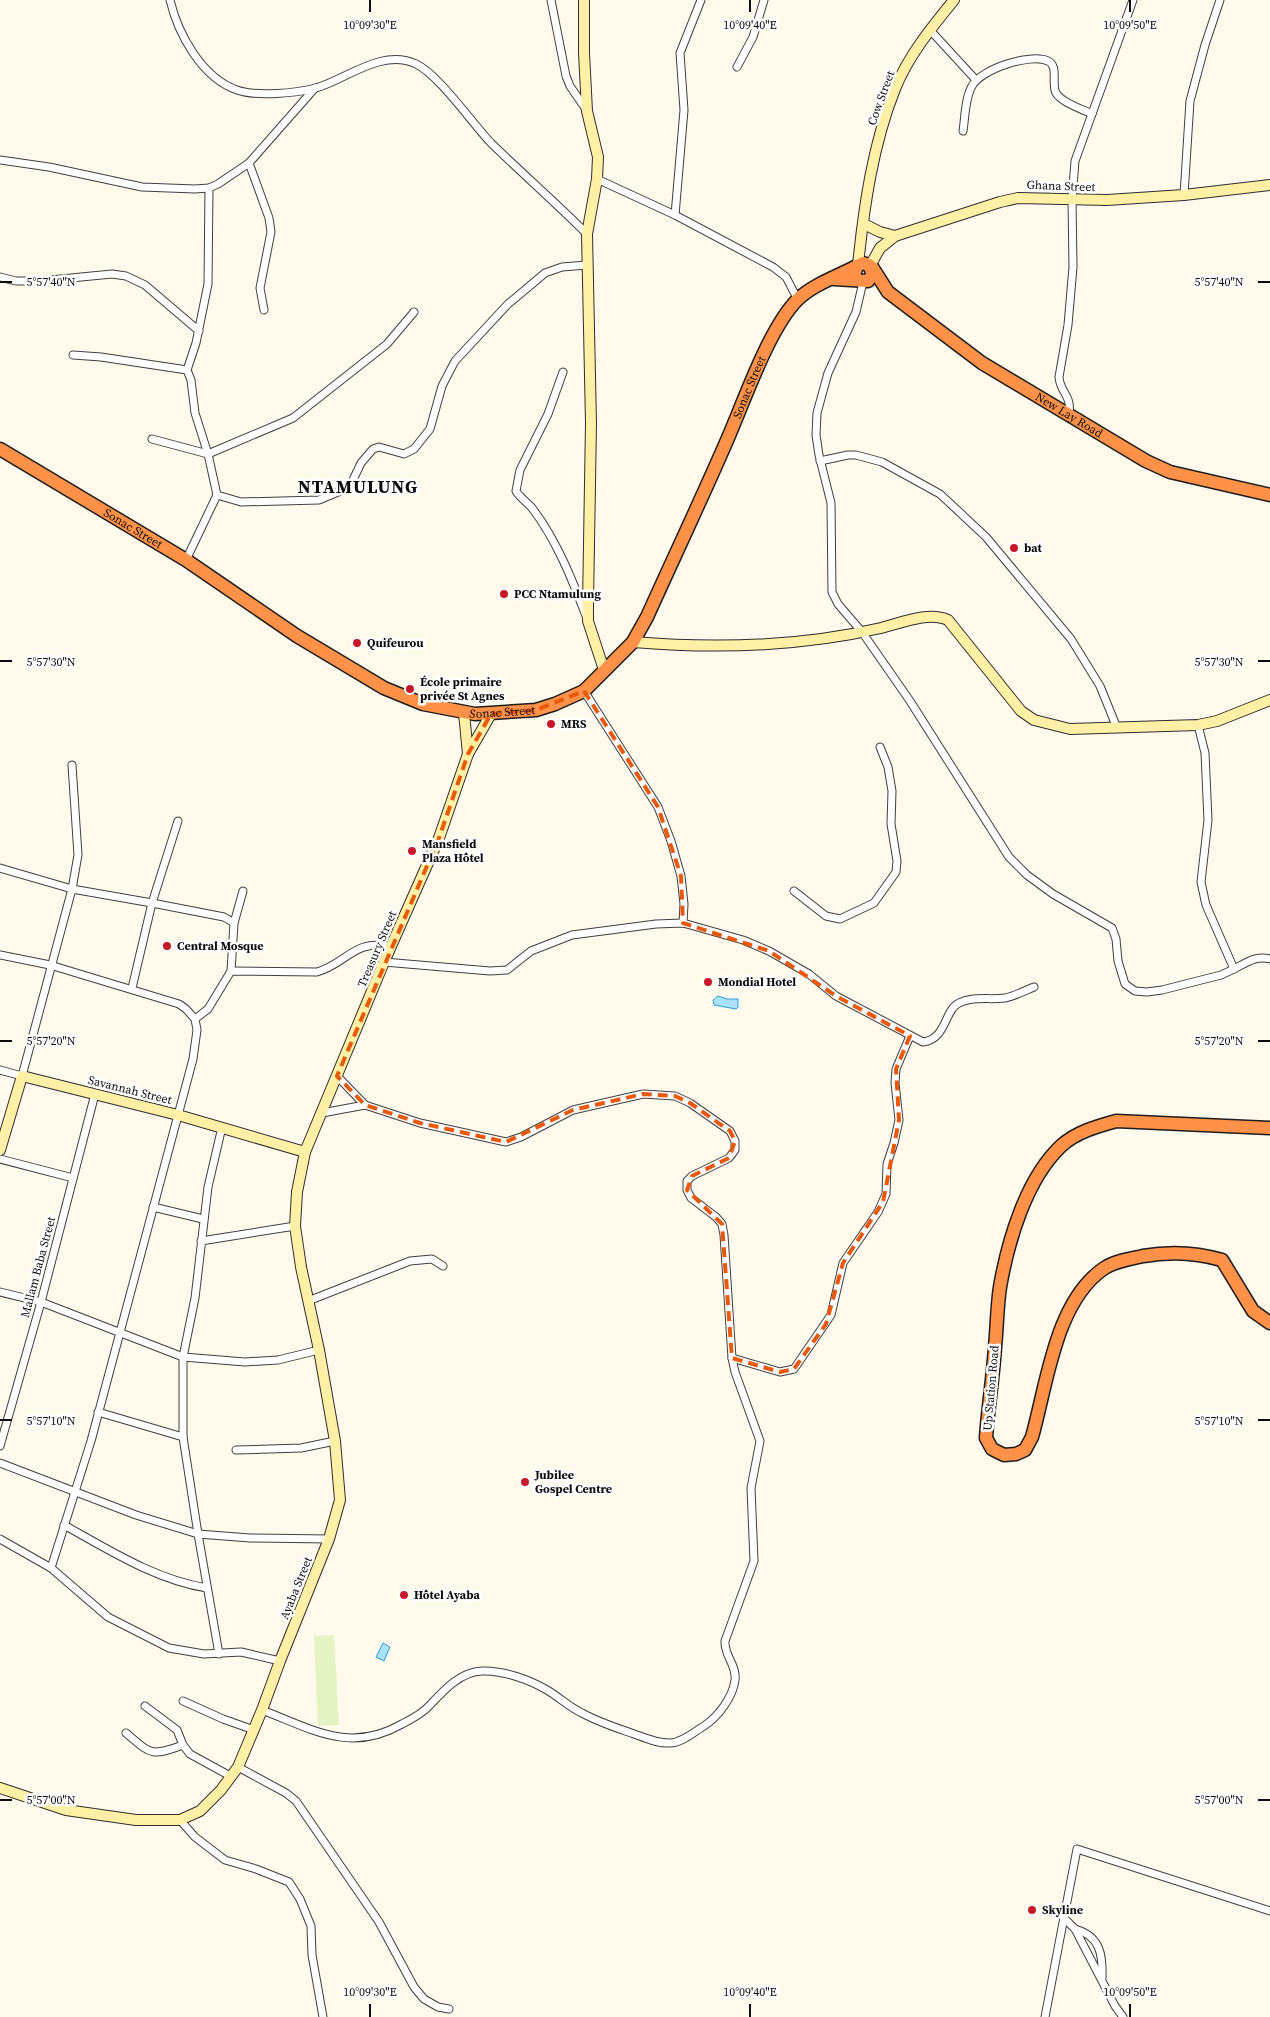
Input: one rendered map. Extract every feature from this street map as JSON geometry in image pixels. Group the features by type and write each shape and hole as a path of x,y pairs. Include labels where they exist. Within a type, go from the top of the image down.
{"highway":[{"name":"Sonac Street","path":"0,450 186,560 297,636 384,688 423,704 464,713 491,714 536,710 584,691 604,670 624,654 633,642 647,617 771,342 785,317 798,300 810,291 831,279 865,266"},
{"path":"862,282 872,277 865,266"},
{"path":"865,266 888,292"},
{"path":"831,279 862,282 888,292"},
{"name":"New Lay Road","path":"888,292 982,363 1146,461 1170,472 1270,495"},
{"name":"Up Station Road","path":"1270,1128 1116,1121 1094,1127 1062,1145 1042,1170 1026,1198 1008,1249 996,1318 986,1438 992,1449 1004,1455 1016,1454 1025,1450 1032,1437 1053,1352 1067,1314 1084,1288 1103,1269 1120,1261 1168,1252 1202,1254 1222,1260 1253,1311 1270,1323"}],"street":[{"path":"170,0 179,31 194,55 215,77 236,90 254,94 315,88 352,72 390,60 404,60 417,64 435,80 491,142 587,234"},
{"path":"551,0 566,76 570,86 587,111"},
{"path":"554,8 556,0"},
{"path":"584,0 587,111 598,156 597,179 587,234 591,423 588,621"},
{"path":"675,215 684,110 679,63 680,53 701,0"},
{"path":"737,66 753,37 764,0"},
{"name":"Cow Street","path":"865,266 863,221 885,118 895,88 908,63 945,5 954,0"},
{"path":"1069,415 1071,405 1059,377 1068,325 1073,267 1072,199 1075,162 1116,53 1133,0"},
{"path":"1184,195 1190,101 1205,45 1220,0"},
{"path":"930,30 976,80"},
{"path":"963,131 971,87 976,80 991,70 1032,59 1048,61 1054,68 1053,85 1055,92 1060,98 1092,114"},
{"path":"0,160 49,167 142,187 209,188 249,163 315,88"},
{"path":"249,163 269,218 271,232 260,288 264,310"},
{"path":"597,179 675,215 773,267 786,277 798,300"},
{"name":"Ghana Street","path":"865,266 880,248 895,236 1018,198 1107,200 1184,195 1270,184"},
{"path":"186,560 217,495 208,454 194,413 191,380 187,370 199,331 208,284 209,188"},
{"path":"863,221 880,232 895,236"},
{"path":"217,495 241,502 319,500 345,489 352,482 361,463 373,449 379,447 404,454 414,449 430,429 442,386 455,361 508,304 544,273 562,267 587,265"},
{"path":"0,277 16,281 40,281 112,274 126,276 145,286 199,331"},
{"path":"862,282 856,312 828,373 817,413 816,435 820,461 831,503 832,592 845,613 862,632 910,702 1009,857 1027,875 1040,884 1112,928 1116,939 1118,961 1125,984 1135,991 1147,992 1221,975 1254,958 1263,957 1270,959"},
{"path":"152,439 208,454 293,418 387,344 414,312"},
{"path":"73,356 101,356 187,370"},
{"path":"563,372 548,414 520,470 516,491 531,508 554,542 569,570 604,670"},
{"path":"820,461 856,455 882,462 940,494 986,537 1071,639 1100,686 1117,728"},
{"path":"633,642 665,645 741,646 802,642 862,632 934,616 948,620 1021,711 1034,720 1070,729 1198,725 1217,721 1270,700"},
{"path":"584,691 658,807 682,876 683,923"},
{"name":"Treasury Street","path":"464,713 468,754"},
{"name":"Treasury Street","path":"306,1152 390,947 439,838 468,754 491,714"},
{"path":"1198,725 1205,753 1208,820 1202,882 1206,905 1234,969"},
{"path":"794,890 826,916 840,919 874,903 896,872 897,861 891,824 892,791 888,767 880,747"},
{"path":"0,1150 72,890 78,855 72,765"},
{"path":"132,988 152,902 178,821"},
{"path":"0,868 72,890 152,902 224,918 234,923"},
{"path":"195,1019 208,1009 231,971 234,923 243,892"},
{"path":"384,962 490,971 508,970 531,952 572,935 656,924 683,923 743,940 769,951 809,974 836,996 910,1036 927,1042 941,1031 958,1003 984,998 1007,998 1034,987"},
{"path":"231,971 317,972 328,969 349,953 371,944 390,947"},
{"path":"0,955 50,965 132,988 179,1004 195,1019 197,1030 193,1059 153,1208 81,1475 74,1492 52,1568"},
{"path":"732,1358 780,1372 794,1370 826,1324 833,1308 843,1262 878,1212 886,1194 887,1164 899,1120 895,1083 896,1069 910,1036"},
{"path":"0,1070 22,1076"},
{"name":"Savannah Street","path":"22,1076 178,1115 306,1152"},
{"path":"262,1710 330,1736 354,1739 375,1735 398,1726 421,1713 458,1678 482,1671 512,1676 539,1686 585,1715 662,1743 680,1741 711,1722 734,1688 736,1670 726,1654 725,1641 755,1555 751,1488 760,1441 735,1372 732,1358 722,1224 716,1217 691,1198 687,1190 688,1181 692,1176 729,1158 735,1150 735,1141 730,1131 690,1102 675,1096 643,1094 573,1110 521,1137 506,1142 420,1123 365,1105 337,1076"},
{"name":"Mallam Baba Street","path":"0,1446 94,1094"},
{"path":"322,1113 365,1105"},
{"path":"219,1654 183,1437 183,1357 195,1298 208,1187 222,1127"},
{"name":"Ayaba Street","path":"0,1788 66,1810 136,1820 180,1820 200,1811 232,1777 238,1767 329,1539 340,1500 335,1441 319,1350 301,1267 295,1226 297,1192 306,1152"},
{"path":"0,1159 72,1178"},
{"path":"153,1208 203,1219"},
{"path":"201,1242 295,1226"},
{"path":"308,1302 410,1261 432,1259 443,1266"},
{"path":"0,1292 40,1302 183,1357 245,1362 278,1360 319,1350"},
{"path":"98,1412 183,1437"},
{"path":"236,1450 301,1448 335,1441"},
{"path":"0,1463 154,1521 198,1534 258,1538 329,1539"},
{"path":"64,1525 129,1560 174,1581 207,1588"},
{"path":"0,1539 52,1568 108,1617 169,1648 186,1652 219,1654 241,1652 280,1661"},
{"path":"183,1701 223,1719 254,1730"},
{"path":"145,1706 177,1730 183,1746 190,1754 232,1777"},
{"path":"126,1733 148,1751 156,1753 183,1746"},
{"path":"238,1767 286,1793 296,1801 379,1922 414,1987 424,1999 438,2008 448,2009"},
{"path":"180,1820 195,1837 225,1860 256,1868 290,1882 300,1899 311,1926 312,1955 323,2017"},
{"path":"1045,2017 1077,1849 1270,1911"},
{"path":"1064,1918 1075,1929 1115,2006 1123,2017"},
{"path":"1075,1929 1090,1936 1096,1942 1100,1953 1102,1978"}],"highlighted area":[{"path":"584,691 658,807 681,876 683,923 769,951 836,996 910,1036 896,1069 899,1120 883,1202 843,1263 826,1324 794,1369 780,1372 732,1358 722,1224 687,1190 692,1176 729,1158 735,1141 730,1131 690,1103 675,1096 643,1094 573,1110 506,1142 420,1123 365,1105 337,1076 439,838 468,754 491,714 536,710"}],"green space":[{"path":"334,1635 339,1725 318,1726 314,1636"}],"water":[{"path":"718,996 727,999 738,999 738,1007 736,1009 714,1005 713,1000"},
{"path":"383,1643 390,1647 384,1661 376,1657"}],"place":[{"name":"bat","path":"1014,548"},
{"name":"PCC Ntamulung","path":"504,594"},
{"name":"Quifeurou","path":"357,643"},
{"name":"École primaire privée St Agnes","path":"410,689"},
{"name":"MRS","path":"551,724"},
{"name":"Mansfield Plaza Hôtel","path":"412,851"},
{"name":"Central Mosque","path":"167,946"},
{"name":"Mondial Hotel","path":"708,982"},
{"name":"Jubilee Gospel Centre","path":"525,1482"},
{"name":"Hôtel Ayaba","path":"404,1595"},
{"name":"Skyline","path":"1032,1910"}],"district":[{"name":"NTAMULUNG","path":"358,487"}]}
